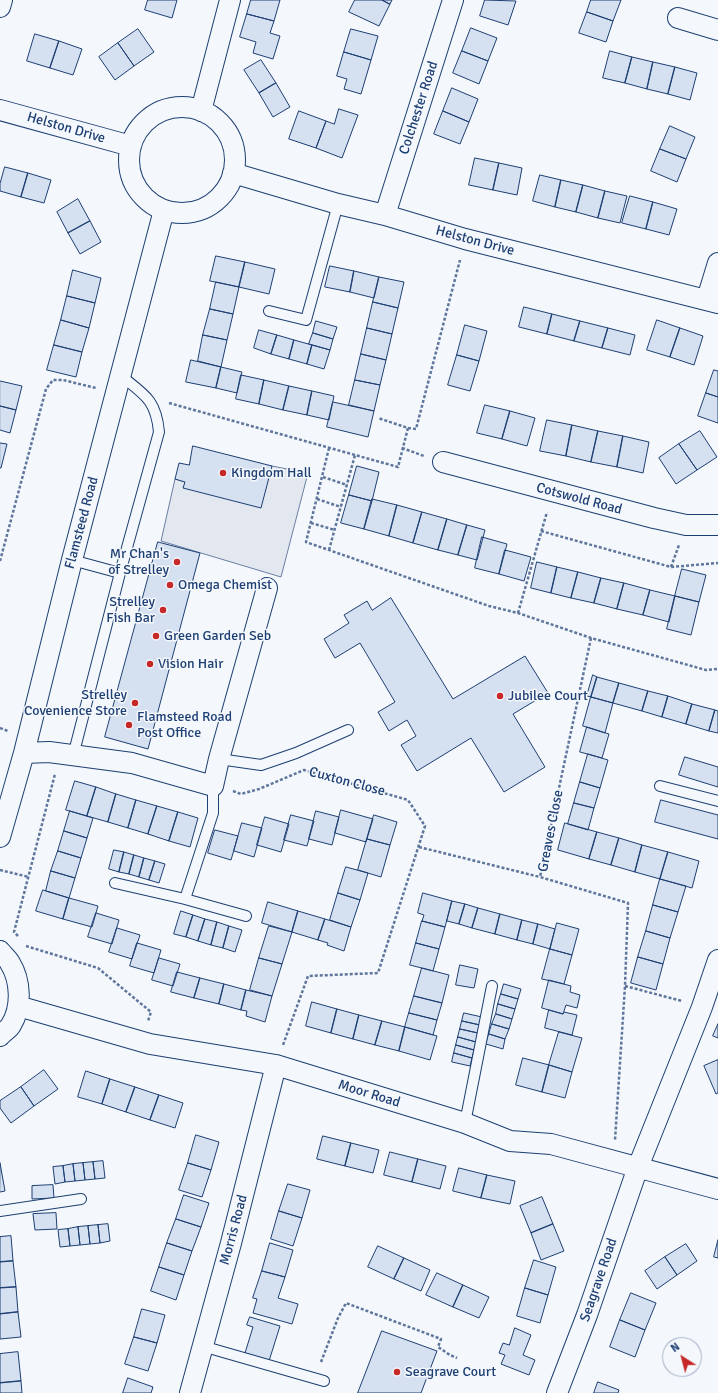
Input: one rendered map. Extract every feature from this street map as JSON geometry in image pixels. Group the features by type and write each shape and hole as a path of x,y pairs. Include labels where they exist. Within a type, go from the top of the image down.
{"street":[{"path":"0,7 2,0"},
{"path":"201,111 230,0"},
{"name":"Colchester Road","path":"385,215 454,0"},
{"path":"678,18 718,30"},
{"path":"176,107 189,107 201,111 218,120 229,136 235,154 230,184 223,193 206,207 195,211 180,213 164,210 153,204 141,193 133,179 130,163 131,146 143,124 164,110 176,107"},
{"name":"Helston Drive","path":"0,110 131,146"},
{"name":"Helston Drive","path":"233,173 465,239 713,301"},
{"name":"Flamsteed Road","path":"0,837 24,752 72,560 164,210"},
{"path":"713,301 718,263"},
{"name":"Cotswold Road","path":"443,462 654,518 686,524 718,525"},
{"path":"24,752 49,752 132,763 213,786 266,588"},
{"path":"0,951 10,962 16,974 19,994 18,1006 11,1025 0,1036"},
{"path":"638,1167 702,1006 718,960"},
{"name":"Moor Road","path":"18,1006 142,1042 276,1065 464,1123 510,1141 551,1144 718,1189"},
{"name":"Morris Road","path":"190,1393 231,1243 276,1065"},
{"name":"Seagrave Road","path":"557,1393 587,1315 638,1167"}],"lane":[{"path":"269,311 306,320 338,204"},
{"path":"67,755 159,432 158,420 148,397 119,384"},
{"path":"72,560 120,573"},
{"path":"219,759 261,765 296,753 348,730"},
{"path":"186,899 212,813 213,786"},
{"path":"660,786 718,801"},
{"path":"115,883 186,899 246,916"},
{"path":"464,1123 492,986"},
{"path":"0,1211 81,1199"},
{"path":"202,1346 319,1379"}],"path":[{"path":"378,418 408,428 416,429 465,239"},
{"path":"0,561 46,389 53,380 119,384"},
{"path":"148,397 398,467 408,428"},
{"path":"330,448 306,542 489,606 518,613 591,638 706,670 718,669"},
{"path":"329,550 355,455"},
{"path":"323,477 347,485"},
{"path":"518,613 553,492"},
{"path":"317,499 341,507"},
{"path":"311,523 335,530"},
{"path":"541,530 671,567 718,562"},
{"name":"Greaves Close","path":"591,638 540,877 628,903 625,986 614,1161"},
{"path":"21,940 14,932 29,877 67,755"},
{"name":"Cuxton Close","path":"213,786 241,794 259,789 304,770 408,800 425,826 378,973 308,976 276,1065"},
{"path":"419,847 540,877"},
{"path":"0,870 29,877"},
{"path":"24,944 26,947 98,968 150,1012 142,1042"},
{"path":"625,986 702,1006"},
{"path":"319,1379 338,1318 346,1302 441,1339 438,1347 457,1358"}],"shaded area":[{"path":"272,466 308,473 281,577 161,541 175,479 185,482"}],"building":[{"path":"148,0 177,0 172,18 145,10"},
{"path":"251,0 280,0 274,21 247,14"},
{"path":"355,0 382,0 390,4 379,26 349,12"},
{"path":"382,0 392,0 390,4"},
{"path":"485,0 516,1 508,25 480,16"},
{"path":"591,0 621,0 613,21 587,12"},
{"path":"587,12 613,21 606,42 579,33"},
{"path":"247,14 274,21 270,33 280,36 273,59 253,53 256,42 240,37"},
{"path":"471,28 497,38 488,61 462,51"},
{"path":"138,29 154,52 134,66 118,43"},
{"path":"351,29 378,36 371,60 344,52"},
{"path":"35,34 59,41 50,68 27,61"},
{"path":"59,41 82,49 73,75 50,68"},
{"path":"118,43 134,66 115,80 99,57"},
{"path":"462,51 488,61 479,84 453,73"},
{"path":"610,51 632,57 625,83 603,78"},
{"path":"344,52 371,60 361,94 344,89 347,79 337,76"},
{"path":"632,57 653,62 647,89 625,83"},
{"path":"261,60 276,83 259,93 244,70"},
{"path":"653,62 675,67 668,94 647,89"},
{"path":"675,67 697,73 690,100 668,94"},
{"path":"276,83 290,107 273,117 259,93"},
{"path":"452,88 478,99 469,122 443,111"},
{"path":"339,109 358,115 342,158 316,148 326,121 334,124"},
{"path":"299,111 326,121 316,148 289,139"},
{"path":"443,111 469,122 460,144 434,134"},
{"path":"670,126 695,137 686,159 660,149"},
{"path":"660,149 686,159 677,182 651,171"},
{"path":"475,158 499,163 493,190 469,185"},
{"path":"499,163 522,168 517,195 493,190"},
{"path":"5,167 28,173 21,197 0,191 0,184"},
{"path":"28,173 51,180 44,203 21,197"},
{"path":"540,175 561,180 555,207 533,201"},
{"path":"561,180 583,185 576,212 555,207"},
{"path":"583,185 605,191 598,218 576,212"},
{"path":"605,191 627,196 620,223 598,218"},
{"path":"630,196 653,202 646,229 622,223"},
{"path":"78,199 90,221 68,233 57,212"},
{"path":"653,202 677,209 669,235 646,229"},
{"path":"90,221 101,242 80,254 68,233"},
{"path":"216,256 245,262 239,287 210,281"},
{"path":"245,262 275,269 269,294 239,287"},
{"path":"330,266 354,271 350,292 325,287"},
{"path":"73,270 101,278 95,303 67,296"},
{"path":"354,271 379,277 374,298 350,292"},
{"path":"379,277 404,282 398,308 373,302"},
{"path":"216,282 239,287 233,314 210,309"},
{"path":"67,296 95,303 89,328 61,320"},
{"path":"373,302 398,308 392,334 367,328"},
{"path":"524,307 552,314 547,334 519,327"},
{"path":"210,309 233,314 227,340 203,335"},
{"path":"552,314 580,321 574,341 547,334"},
{"path":"61,320 89,328 82,352 54,345"},
{"path":"657,320 680,328 670,357 647,350"},
{"path":"316,321 337,327 333,339 313,333"},
{"path":"580,321 608,328 602,348 574,341"},
{"path":"465,325 487,331 479,361 457,355"},
{"path":"367,328 392,334 386,360 361,354"},
{"path":"608,328 635,335 630,355 602,348"},
{"path":"680,328 703,336 694,365 670,357"},
{"path":"259,330 277,335 271,354 254,348"},
{"path":"313,333 333,339 330,350 309,344"},
{"path":"203,335 227,340 221,367 198,361"},
{"path":"277,335 294,340 289,359 271,354"},
{"path":"294,340 312,345 307,364 289,359"},
{"path":"54,345 82,352 76,377 47,370"},
{"path":"312,345 330,350 324,369 307,364"},
{"path":"361,354 386,360 380,385 355,380"},
{"path":"457,355 479,361 470,391 448,385"},
{"path":"191,360 221,367 216,388 186,382"},
{"path":"221,367 242,372 237,393 216,388"},
{"path":"714,370 718,371 718,397 706,393"},
{"path":"241,375 264,380 259,404 236,399"},
{"path":"264,380 289,386 283,410 259,404"},
{"path":"355,380 380,385 374,411 349,405"},
{"path":"0,381 22,386 16,410 0,406"},
{"path":"289,386 312,391 307,415 283,410"},
{"path":"312,391 334,396 329,420 307,415"},
{"path":"706,393 718,397 718,423 698,416"},
{"path":"333,402 374,411 368,437 327,427"},
{"path":"485,405 510,411 502,439 477,433"},
{"path":"0,406 16,410 10,433 0,430"},
{"path":"510,411 535,418 527,446 502,439"},
{"path":"547,420 572,425 566,456 540,451"},
{"path":"572,425 598,431 591,462 566,456"},
{"path":"598,431 623,436 617,467 591,462"},
{"path":"700,431 717,457 697,470 679,444"},
{"path":"623,436 649,442 643,473 617,467"},
{"path":"0,443 7,444 1,468 0,468"},
{"path":"679,444 697,470 676,484 659,458"},
{"name":"Kingdom Hall","path":"193,446 272,466 261,508 183,488 185,482 175,479 179,463 189,465"},
{"path":"357,466 379,472 372,501 349,495"},
{"path":"349,495 372,501 364,529 341,523"},
{"path":"372,499 397,505 389,536 364,529"},
{"path":"397,505 422,512 413,543 389,536"},
{"path":"422,512 447,519 438,550 413,543"},
{"path":"447,519 467,525 458,555 438,550"},
{"path":"467,525 485,530 477,560 458,555"},
{"path":"482,537 507,544 499,574 475,568"},
{"path":"158,542 200,553 148,749 105,737"},
{"path":"505,550 531,557 524,581 499,574"},
{"path":"537,562 557,567 551,593 531,588"},
{"path":"557,567 578,572 571,598 551,593"},
{"path":"682,569 706,575 699,602 675,596"},
{"path":"578,572 601,578 594,603 571,598"},
{"path":"601,578 624,583 617,609 594,603"},
{"path":"624,583 650,590 643,615 617,609"},
{"path":"650,590 675,596 669,622 643,615"},
{"path":"675,596 699,602 691,635 667,629"},
{"name":"Jubilee Court","path":"391,598 453,699 525,656 548,693 513,714 545,767 504,792 471,738 417,771 401,745 416,736 407,720 389,731 378,712 395,702 360,643 335,658 324,639 349,623 344,615 367,601 372,610"},
{"path":"593,675 597,677 591,697 587,696"},
{"path":"597,677 619,683 613,703 591,697"},
{"path":"619,683 648,691 642,711 613,703"},
{"path":"648,691 668,696 662,717 642,711"},
{"path":"668,696 692,704 686,724 662,717"},
{"path":"591,697 613,703 605,733 583,726"},
{"path":"692,704 715,710 709,731 686,724"},
{"path":"715,710 718,711 718,733 709,731"},
{"path":"587,727 609,734 602,758 580,752"},
{"path":"588,754 608,760 600,788 580,782"},
{"path":"685,757 718,767 718,787 679,775"},
{"path":"75,781 96,787 87,816 66,810"},
{"path":"580,782 600,788 594,808 574,803"},
{"path":"96,787 116,794 108,822 87,816"},
{"path":"116,794 136,800 128,828 108,822"},
{"path":"136,800 157,806 148,834 128,828"},
{"path":"661,800 718,815 718,839 655,822"},
{"path":"574,803 594,808 588,830 568,824"},
{"path":"157,806 178,812 169,841 148,834"},
{"path":"341,810 373,819 366,842 335,833"},
{"path":"70,811 93,818 87,838 64,831"},
{"path":"316,811 339,817 332,845 309,839"},
{"path":"178,812 198,818 190,847 169,841"},
{"path":"291,815 314,821 307,846 284,840"},
{"path":"374,815 397,822 390,845 367,839"},
{"path":"265,817 289,824 281,852 257,845"},
{"path":"242,823 262,828 254,857 234,851"},
{"path":"565,823 597,832 589,859 558,850"},
{"path":"215,830 238,836 231,860 208,853"},
{"path":"64,831 87,838 81,858 58,851"},
{"path":"597,832 619,838 611,865 589,859"},
{"path":"619,838 642,845 635,872 611,865"},
{"path":"367,839 390,845 381,877 358,870"},
{"path":"642,845 668,852 660,879 635,872"},
{"path":"114,850 124,852 119,872 109,869"},
{"path":"58,851 81,858 75,878 51,871"},
{"path":"124,852 134,855 129,874 119,872"},
{"path":"668,852 699,861 692,888 660,879"},
{"path":"134,855 144,858 139,877 129,874"},
{"path":"144,858 155,861 149,880 139,877"},
{"path":"155,861 165,864 159,883 149,880"},
{"path":"346,867 368,873 360,900 338,893"},
{"path":"51,871 75,878 69,898 46,891"},
{"path":"660,879 686,886 678,912 653,905"},
{"path":"43,890 69,898 63,919 36,911"},
{"path":"338,893 360,900 351,927 330,920"},
{"path":"423,893 452,901 445,927 422,921 424,915 418,913"},
{"path":"69,898 98,906 92,927 63,919"},
{"path":"452,901 465,904 459,924 447,921"},
{"path":"268,902 298,911 292,932 262,923"},
{"path":"465,904 478,908 472,928 459,924"},
{"path":"653,905 678,912 670,938 646,931"},
{"path":"478,908 500,914 495,934 472,928"},
{"path":"181,911 193,915 186,937 174,934"},
{"path":"298,911 325,919 318,940 292,932"},
{"path":"96,913 119,920 112,944 88,937"},
{"path":"500,914 522,920 517,940 495,934"},
{"path":"193,915 205,919 198,941 186,937"},
{"path":"205,919 217,922 211,945 198,941"},
{"path":"325,919 351,927 344,951 318,940"},
{"path":"522,920 538,924 533,944 517,940"},
{"path":"422,921 445,927 439,949 416,943"},
{"path":"217,922 229,926 223,948 211,945"},
{"path":"557,923 579,929 572,955 550,949"},
{"path":"538,924 555,929 550,949 533,944"},
{"path":"229,926 242,930 235,952 223,948"},
{"path":"269,926 292,932 282,964 259,958"},
{"path":"117,928 140,935 132,959 109,952"},
{"path":"646,931 670,938 663,964 638,957"},
{"path":"137,943 161,950 154,973 130,966"},
{"path":"416,943 439,949 433,971 410,965"},
{"path":"550,949 572,955 564,984 542,979"},
{"path":"638,957 663,964 656,990 631,983"},
{"path":"159,958 180,964 173,986 152,980"},
{"path":"259,958 282,964 272,996 250,990"},
{"path":"460,965 478,969 474,988 456,985"},
{"path":"422,968 449,975 442,1003 414,996"},
{"path":"177,972 200,978 194,998 171,992"},
{"path":"200,978 224,984 219,1004 194,998"},
{"path":"549,980 571,986 570,992 580,995 577,1008 566,1005 563,1014 542,1008"},
{"path":"224,984 246,990 241,1010 219,1004"},
{"path":"504,984 521,989 518,999 501,994"},
{"path":"246,990 272,996 265,1022 246,1016 247,1011 241,1010"},
{"path":"501,994 518,999 515,1009 498,1004"},
{"path":"414,996 442,1003 437,1020 409,1013"},
{"path":"312,1002 337,1009 331,1033 306,1026"},
{"path":"498,1004 515,1009 512,1019 496,1014"},
{"path":"337,1009 359,1015 353,1039 331,1033"},
{"path":"549,1010 563,1014 564,1012 577,1015 572,1035 545,1028"},
{"path":"409,1013 437,1020 433,1035 405,1027"},
{"path":"464,1013 482,1017 480,1025 462,1021"},
{"path":"496,1014 512,1019 509,1029 492,1024"},
{"path":"359,1015 382,1021 375,1045 353,1039"},
{"path":"382,1021 405,1027 399,1051 375,1045"},
{"path":"462,1021 480,1025 478,1033 460,1029"},
{"path":"492,1024 509,1029 505,1039 489,1034"},
{"path":"718,1024 718,1038 713,1036"},
{"path":"405,1027 437,1036 430,1060 399,1051"},
{"path":"460,1029 478,1033 476,1042 458,1037"},
{"path":"559,1032 582,1038 572,1072 549,1065"},
{"path":"489,1034 505,1039 503,1049 486,1044"},
{"path":"458,1037 476,1042 474,1050 456,1045"},
{"path":"456,1045 474,1050 472,1058 454,1053"},
{"path":"454,1053 472,1058 470,1066 452,1062"},
{"path":"523,1058 549,1065 542,1092 516,1085"},
{"path":"718,1060 718,1093 716,1094 704,1066"},
{"path":"549,1065 572,1072 565,1098 542,1092"},
{"path":"44,1070 58,1089 34,1106 21,1087"},
{"path":"86,1071 110,1079 102,1104 78,1097"},
{"path":"110,1079 135,1087 126,1112 102,1104"},
{"path":"21,1087 34,1106 11,1123 0,1108 0,1101"},
{"path":"135,1087 159,1095 150,1120 126,1112"},
{"path":"159,1095 183,1103 175,1128 150,1120"},
{"path":"196,1135 219,1142 211,1170 188,1163"},
{"path":"323,1136 351,1143 345,1166 317,1159"},
{"path":"351,1143 379,1150 373,1173 345,1166"},
{"path":"390,1152 418,1159 412,1182 384,1175"},
{"path":"418,1159 446,1166 440,1189 412,1182"},
{"path":"103,1161 105,1178 95,1179 93,1162"},
{"path":"93,1162 95,1179 85,1180 83,1163"},
{"path":"0,1163 5,1191 0,1192"},
{"path":"83,1163 85,1180 75,1181 73,1164"},
{"path":"188,1163 211,1170 202,1197 179,1190"},
{"path":"73,1164 75,1181 65,1182 63,1166"},
{"path":"63,1166 65,1182 55,1184 53,1167"},
{"path":"459,1168 487,1175 481,1198 453,1191"},
{"path":"487,1175 515,1181 510,1204 481,1198"},
{"path":"288,1184 310,1190 302,1218 279,1211"},
{"path":"53,1185 54,1198 32,1199 32,1186"},
{"path":"184,1195 209,1203 201,1227 176,1219"},
{"path":"542,1197 553,1224 531,1233 520,1206"},
{"path":"279,1211 302,1218 293,1246 271,1239"},
{"path":"56,1213 57,1229 35,1230 33,1214"},
{"path":"176,1219 201,1227 192,1251 167,1243"},
{"path":"108,1224 110,1241 100,1243 98,1225"},
{"path":"553,1224 564,1251 541,1260 531,1233"},
{"path":"98,1225 100,1243 90,1244 88,1226"},
{"path":"88,1226 90,1244 80,1245 78,1227"},
{"path":"78,1227 80,1245 70,1246 68,1229"},
{"path":"68,1229 70,1246 60,1247 58,1230"},
{"path":"11,1236 13,1261 0,1262 0,1237"},
{"path":"718,1240 718,1258 714,1257"},
{"path":"167,1243 192,1251 184,1275 159,1267"},
{"path":"270,1243 293,1250 285,1277 262,1271"},
{"path":"686,1244 697,1261 677,1275 665,1257"},
{"path":"378,1246 404,1258 394,1279 368,1267"},
{"path":"665,1257 677,1275 657,1289 645,1271"},
{"path":"404,1258 430,1270 421,1291 394,1279"},
{"path":"534,1260 556,1267 548,1295 525,1288"},
{"path":"13,1261 16,1287 0,1288 0,1262"},
{"path":"159,1267 184,1275 176,1300 151,1291"},
{"path":"262,1271 285,1277 278,1298 298,1304 292,1324 253,1313 257,1299 253,1298"},
{"path":"437,1273 463,1285 453,1307 426,1295"},
{"path":"463,1285 489,1297 479,1318 453,1307"},
{"path":"16,1287 18,1312 0,1314 0,1288"},
{"path":"525,1288 548,1295 540,1323 517,1316"},
{"path":"631,1293 656,1303 645,1330 620,1320"},
{"path":"142,1309 165,1315 157,1343 134,1337"},
{"path":"18,1312 21,1337 0,1339 0,1314"},
{"path":"250,1317 280,1326 269,1361 245,1353 253,1327 247,1325"},
{"path":"620,1320 645,1330 635,1357 610,1347"},
{"path":"515,1328 531,1335 523,1355 535,1360 529,1375 501,1364 505,1355 499,1353 503,1343 509,1345"},
{"name":"Seagrave Court","path":"382,1331 437,1351 421,1393 358,1393"},
{"path":"134,1337 157,1343 148,1371 125,1364"},
{"path":"18,1352 21,1381 0,1383 0,1354"},
{"path":"128,1378 153,1387 151,1393 123,1393"},
{"path":"21,1381 22,1393 0,1393 0,1383"},
{"path":"598,1382 619,1390 618,1393 594,1393"}],"place":[{"name":"Kingdom Hall","path":"223,473"},
{"name":"Mr Chan's of Strelley","path":"177,562"},
{"name":"Omega Chemist","path":"170,585"},
{"name":"Strelley Fish Bar","path":"163,610"},
{"name":"Green Garden Seb","path":"156,636"},
{"name":"Vision Hair","path":"150,664"},
{"name":"Jubilee Court","path":"500,696"},
{"name":"Strelley Covenience Store","path":"135,703"},
{"name":"Flamsteed Road Post Office","path":"129,725"},
{"name":"Seagrave Court","path":"397,1372"}]}
